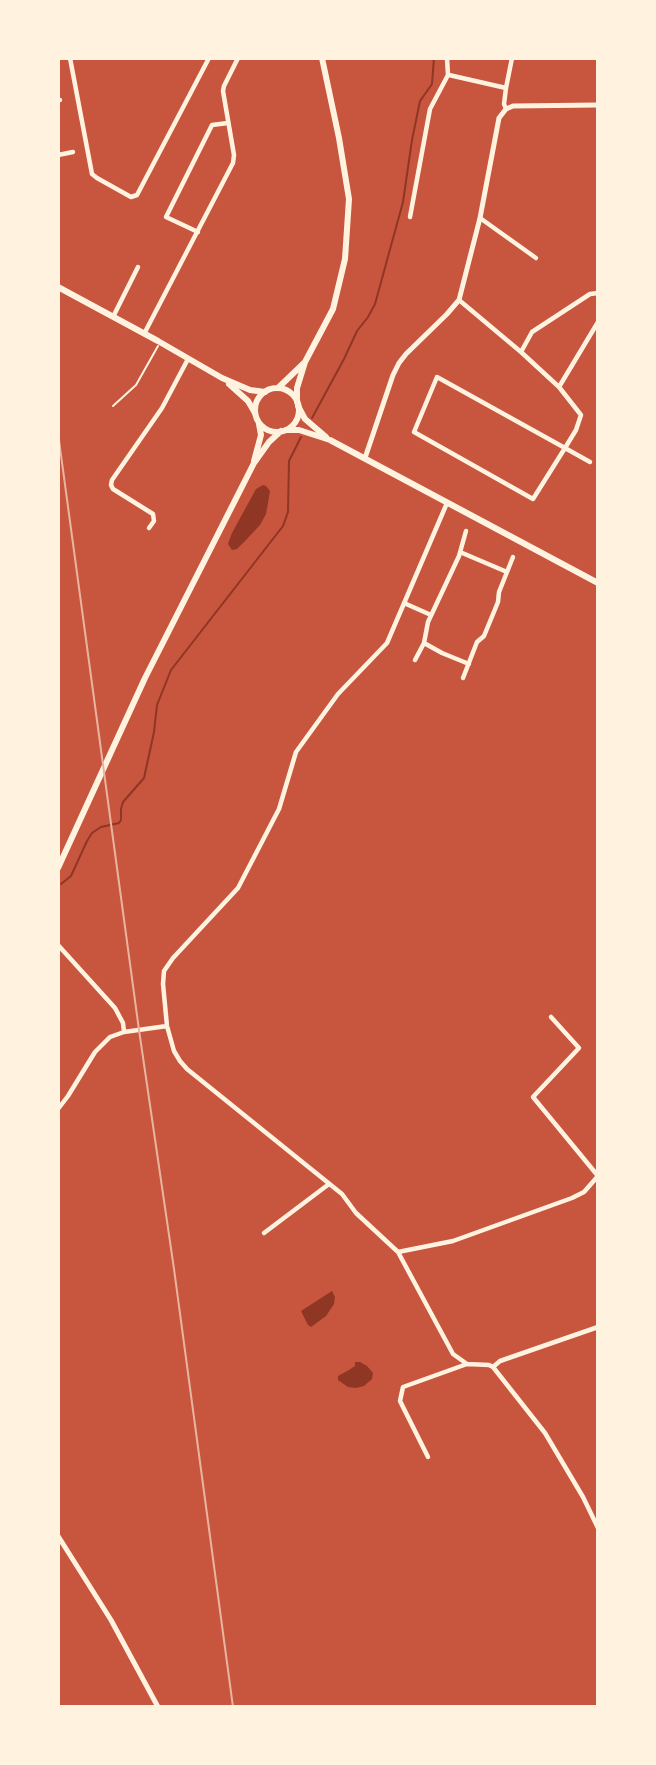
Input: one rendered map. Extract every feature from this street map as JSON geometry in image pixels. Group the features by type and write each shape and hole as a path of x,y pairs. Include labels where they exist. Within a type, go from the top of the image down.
{"main road":[{"path":"58,868 152,663 254,463 269,442 296,420 296,388 305,362 333,309 345,259 349,199 340,138 322,58"},
{"path":"58,287 222,378 250,390 265,392 278,388 305,362"},
{"path":"222,378 245,398 259,423 261,435 254,463"},
{"path":"278,388 288,391 305,419 330,440"},
{"path":"255,413 258,399 265,392"},
{"path":"259,423 271,431 302,430 330,440 598,583"}],"street":[{"path":"70,58 92,174 131,197 137,195 209,58"},
{"path":"144,334 233,163 224,86 238,58"},
{"path":"410,217 430,109 448,75 447,58"},
{"path":"506,108 504,104 512,58"},
{"path":"448,75 506,88"},
{"path":"365,458 393,375 406,354 458,300 480,218 499,118 506,108 513,106 598,106"},
{"path":"198,232 166,217 212,125 228,123"},
{"path":"58,155 73,152"},
{"path":"480,218 536,258"},
{"path":"113,317 138,267"},
{"path":"521,352 532,332 590,294 598,293"},
{"path":"458,300 559,387 581,415 576,430 565,448 533,499 414,432 437,377 565,448 590,462"},
{"path":"559,387 598,323"},
{"path":"149,528 154,521 153,514 113,489 112,480 162,408 188,359"},
{"path":"448,502 387,643 338,694 296,752 279,809 238,888 173,958 164,971 163,984 167,1027 180,1061 342,1195 356,1213 398,1252 453,1354 467,1364"},
{"path":"415,660 424,643 431,615 460,552 466,531"},
{"path":"460,552 507,572"},
{"path":"463,678 477,642 485,636 513,557"},
{"path":"404,603 431,615"},
{"path":"424,643 469,664"},
{"path":"58,945 115,1008 123,1023 124,1032"},
{"path":"398,1252 453,1241 572,1198 584,1192 598,1176 533,1097 579,1048 551,1017"},
{"path":"58,1109 103,1043 124,1032 167,1027"},
{"path":"264,1233 329,1184"},
{"path":"493,1367 500,1361 598,1327"},
{"path":"428,1457 400,1401 403,1387 467,1364 489,1365 545,1433 598,1528"},
{"path":"58,1536 105,1610 159,1707"}],"lane":[{"path":"113,406 136,385 160,343"}],"shaded area":[{"path":"263,485 270,491 266,514 245,541 232,550 228,544 232,533 256,489"},
{"path":"332,1291 334,1304 326,1316 311,1327 301,1311"},
{"path":"355,1362 367,1366 373,1373 372,1379 364,1386 356,1388 348,1387 338,1380 338,1376 355,1366"}],"waterway":[{"path":"312,418 357,331 375,304 403,202 420,101 432,84 434,58"},
{"path":"61,884 71,876 92,833 101,827 119,823 123,802 144,778 157,705 171,670 283,526 288,512 289,461 301,437"}],"railway":[{"path":"58,433 233,1707"}]}
